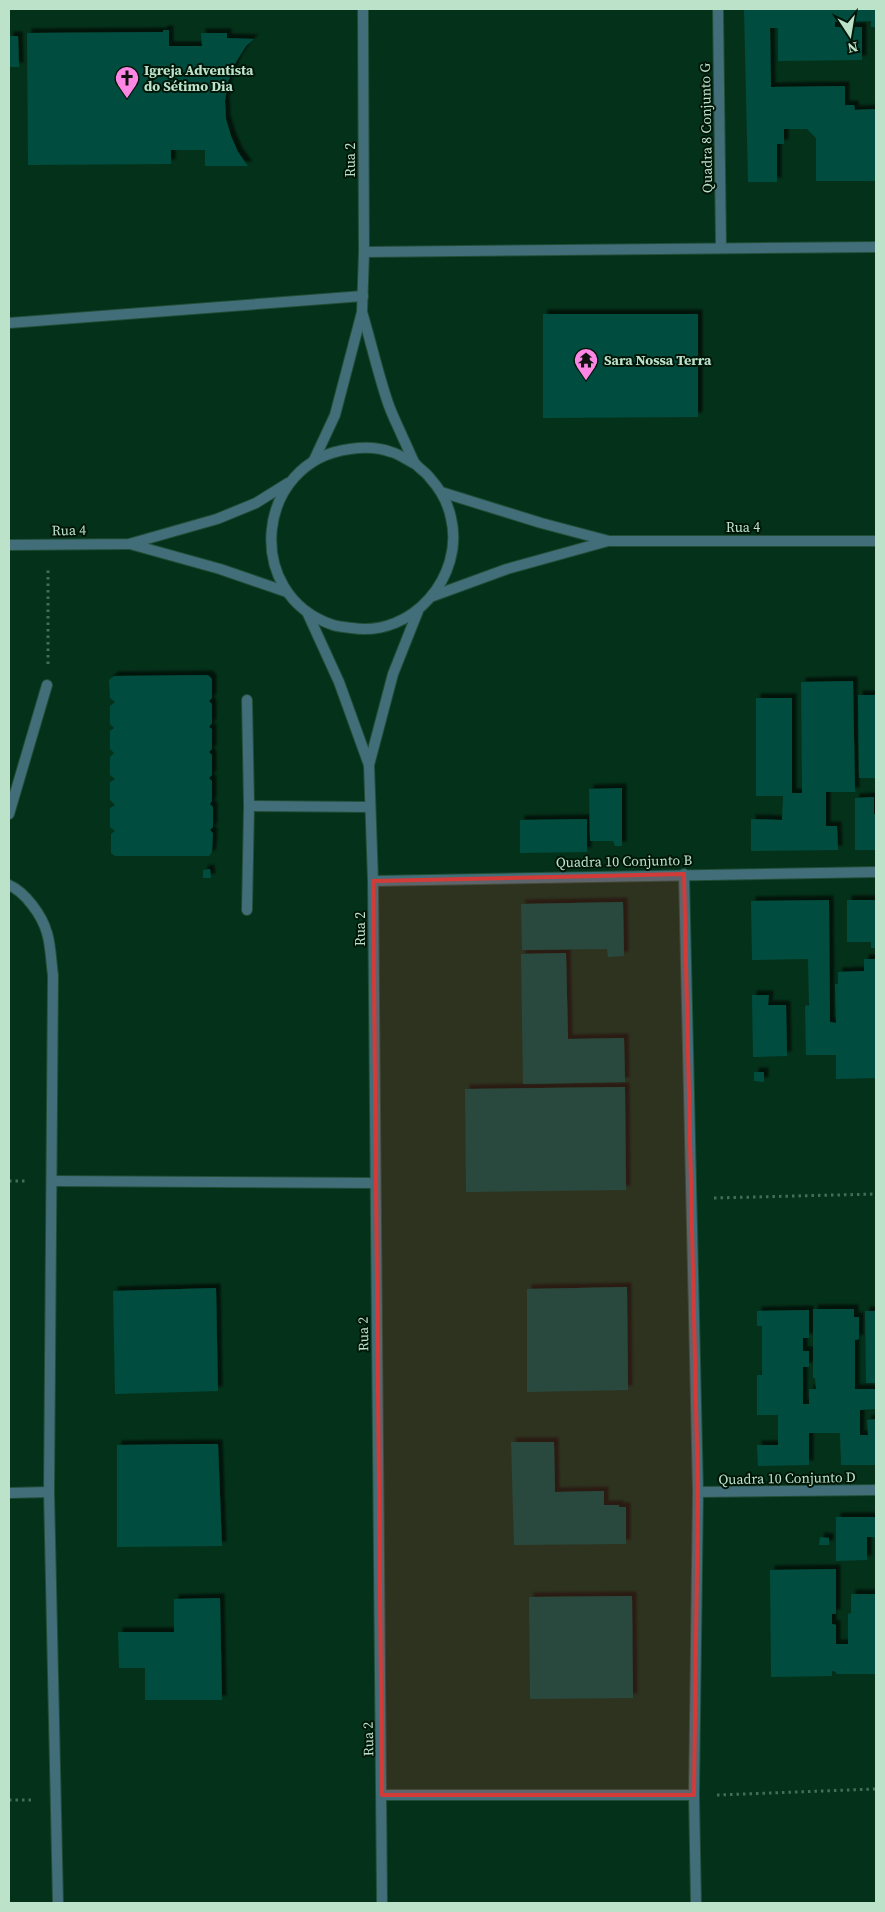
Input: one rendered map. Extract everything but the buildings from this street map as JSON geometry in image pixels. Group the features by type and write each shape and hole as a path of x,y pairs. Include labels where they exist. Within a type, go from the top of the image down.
{"street":[{"name":"Rua 2","path":"362,312 364,252 363,9"},
{"name":"Quadra 8 Conjunto G","path":"718,9 721,248"},
{"path":"364,252 876,247"},
{"path":"9,323 363,296"},
{"path":"314,460 335,415 362,312"},
{"path":"362,312 388,404 415,464"},
{"path":"129,544 217,519 256,502 290,481 314,460 339,450 365,447 392,452 415,464 430,477 441,492 451,518 453,546 447,572 433,596 418,610 392,625 362,630 333,625 307,612 287,592 274,566 270,536 276,507 290,481"},
{"path":"441,492 609,541"},
{"path":"433,596 507,569 609,541"},
{"name":"Rua 4","path":"609,541 876,541"},
{"path":"129,544 220,569 287,592"},
{"name":"Rua 4","path":"9,545 129,544"},
{"path":"369,764 393,674 418,610"},
{"path":"307,612 339,682 369,764"},
{"path":"9,814 47,685"},
{"path":"247,700 249,806 247,910"},
{"name":"Rua 2","path":"369,764 373,881 382,1903"},
{"path":"249,806 370,807"},
{"name":"Quadra 10 Conjunto B","path":"373,881 876,872"},
{"path":"684,874 698,1492 694,1796 696,1903"},
{"path":"9,885 16,888 35,908 47,932 53,975 50,1492 58,1903"},
{"path":"52,1181 375,1183"},
{"name":"Quadra 10 Conjunto D","path":"698,1492 876,1490"},
{"path":"9,1493 50,1492"},
{"path":"382,1795 694,1796"}],"path":[{"path":"47,685 48,544"},
{"path":"691,1198 876,1194"},
{"path":"694,1796 876,1789"}],"highlighted area":[{"path":"684,874 698,1492 694,1795 382,1795 373,881"}],"place":[{"name":"Igreja Adventista do Sétimo Dia","path":"127,99"},
{"name":"Sara Nossa Terra","path":"586,381"}]}
